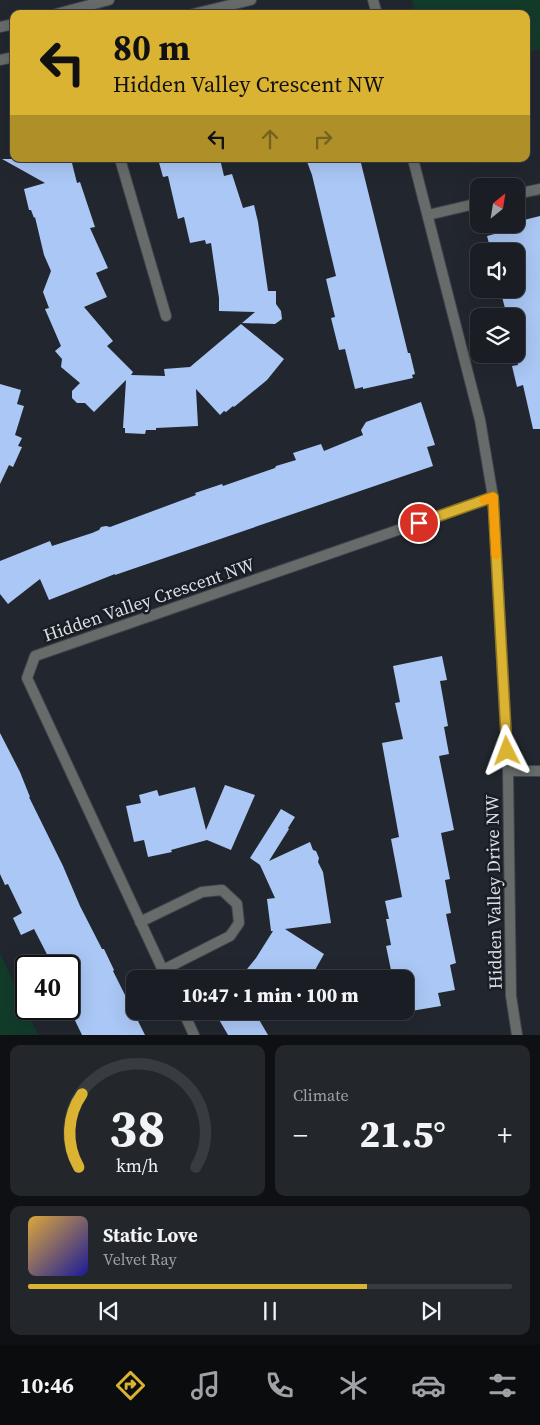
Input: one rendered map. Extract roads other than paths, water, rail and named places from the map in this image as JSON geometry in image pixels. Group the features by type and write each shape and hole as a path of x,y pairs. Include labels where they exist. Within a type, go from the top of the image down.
{"street":[{"path":"74,8 110,0"},
{"path":"210,10 251,0"},
{"path":"121,162 166,316"},
{"name":"Hidden Valley Drive NW","path":"414,162 480,420 493,497 508,771 511,996 517,1035"},
{"path":"525,192 540,189"},
{"path":"428,215 470,205"},
{"name":"Hidden Valley Crescent NW","path":"163,970 27,678 35,656 493,497"},
{"path":"508,771 540,771"},
{"name":"Hidden Valley Crescent NW","path":"140,922 202,892 222,890 237,904 238,923 230,936 172,970"},
{"path":"187,1020 194,1035"}]}
